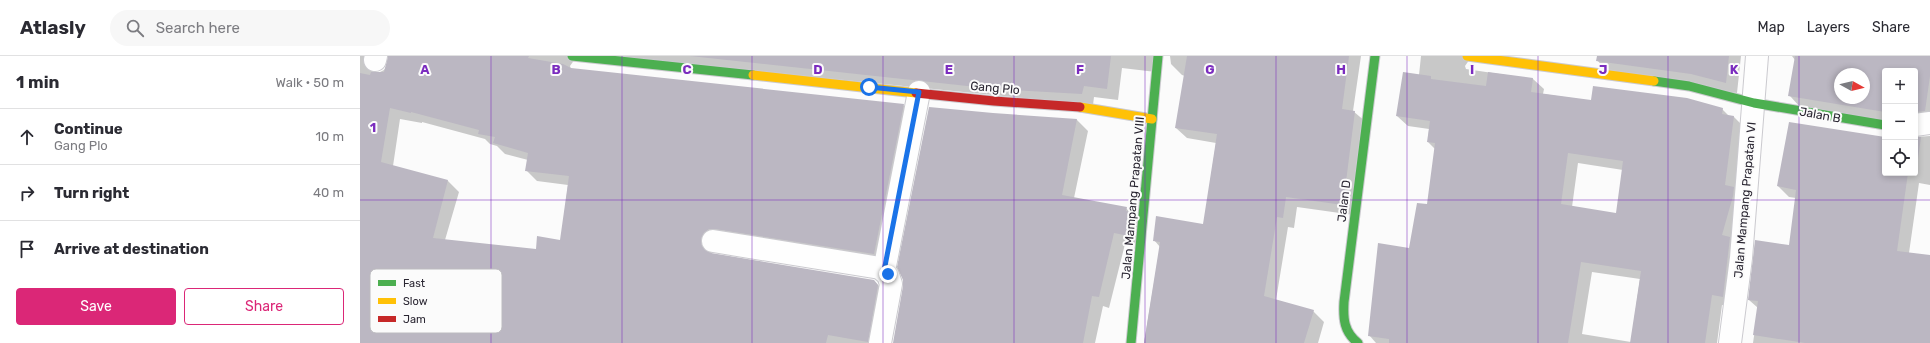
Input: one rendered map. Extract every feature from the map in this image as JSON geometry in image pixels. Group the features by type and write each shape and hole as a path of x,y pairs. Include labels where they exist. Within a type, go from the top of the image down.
{"street":[{"name":"Gang Plo","path":"572,56 630,64 919,92 994,101 1076,106 1152,119"},
{"name":"Jalan Mampang Prapatan VIII","path":"1131,343 1158,56"},
{"name":"Jalan D","path":"1353,342 1343,321 1344,295 1375,56"},
{"name":"Jalan B","path":"1467,56 1689,86 1754,103 1882,124"},
{"name":"Jalan Mampang Prapatan VI","path":"1730,343 1741,258 1758,56"},
{"path":"884,271 919,92"},
{"path":"1918,125 1930,123"},
{"path":"713,241 880,268 888,274 891,284 880,343"}],"building":[{"path":"388,56 529,56 528,58 563,64 571,68 904,104 874,254 715,229 709,229 704,233 701,239 702,246 705,250 711,253 874,280 878,285 868,342 828,335 826,343 360,343 360,73 370,75 371,72 384,72","holes":["390,108 479,130 478,134 495,137 493,143 528,153 525,171 569,176 560,240 537,236 536,249 433,238 448,180 381,162"]},
{"path":"690,56 1111,56 1107,89 1084,86 1082,94 995,89"},
{"path":"1187,56 1349,56 1342,109 1355,111 1343,205 1286,197 1283,218 1277,217 1264,296 1314,310 1304,343 1144,343 1160,242 1153,241 1156,216 1203,224 1217,134 1175,128"},
{"path":"1597,56 1729,56 1726,83 1691,74 1596,61"},
{"path":"1795,56 1930,56 1930,76 1925,111 1918,112 1918,68 1882,68 1882,112 1836,104 1870,104 1870,68 1834,68 1834,104 1788,96"},
{"path":"1403,72 1431,76 1431,79 1486,86 1488,72 1533,78 1531,92 1591,100 1593,86 1687,98 1723,108 1722,114 1734,116 1725,185 1734,187 1733,196 1722,235 1730,237 1723,297 1712,295 1705,343 1630,343 1641,271 1581,262 1568,343 1389,343 1389,339 1368,336 1378,243 1409,248 1417,203 1427,204 1435,143 1427,142 1430,121 1396,116","holes":["1568,153 1623,161 1616,213 1561,204"]},
{"path":"929,107 1077,119 1062,195 1127,207 1126,211 1131,212 1129,236 1114,233 1099,297 1092,296 1083,343 893,343 903,286 903,280 897,267"},
{"path":"1789,122 1882,137 1882,176 1908,176 1897,251 1930,255 1930,343 1805,343 1753,335 1758,301 1748,300 1755,240 1789,245 1796,190 1777,186"},
{"path":"1918,137 1921,137 1918,159"}],"traffic: fast":[{"path":"572,56 753,75"},
{"path":"1131,343 1158,56"},
{"path":"1358,343 1353,339 1345,325 1344,302 1375,56"},
{"path":"1654,81 1689,86 1754,103 1882,124"}],"traffic: slow":[{"path":"1467,56 1654,81"},
{"path":"753,75 916,93"},
{"path":"1080,107 1152,119"}],"traffic: jam":[{"path":"916,93 994,101 1080,107"}],"route":[{"path":"869,87 919,92 884,271 888,274"}]}
